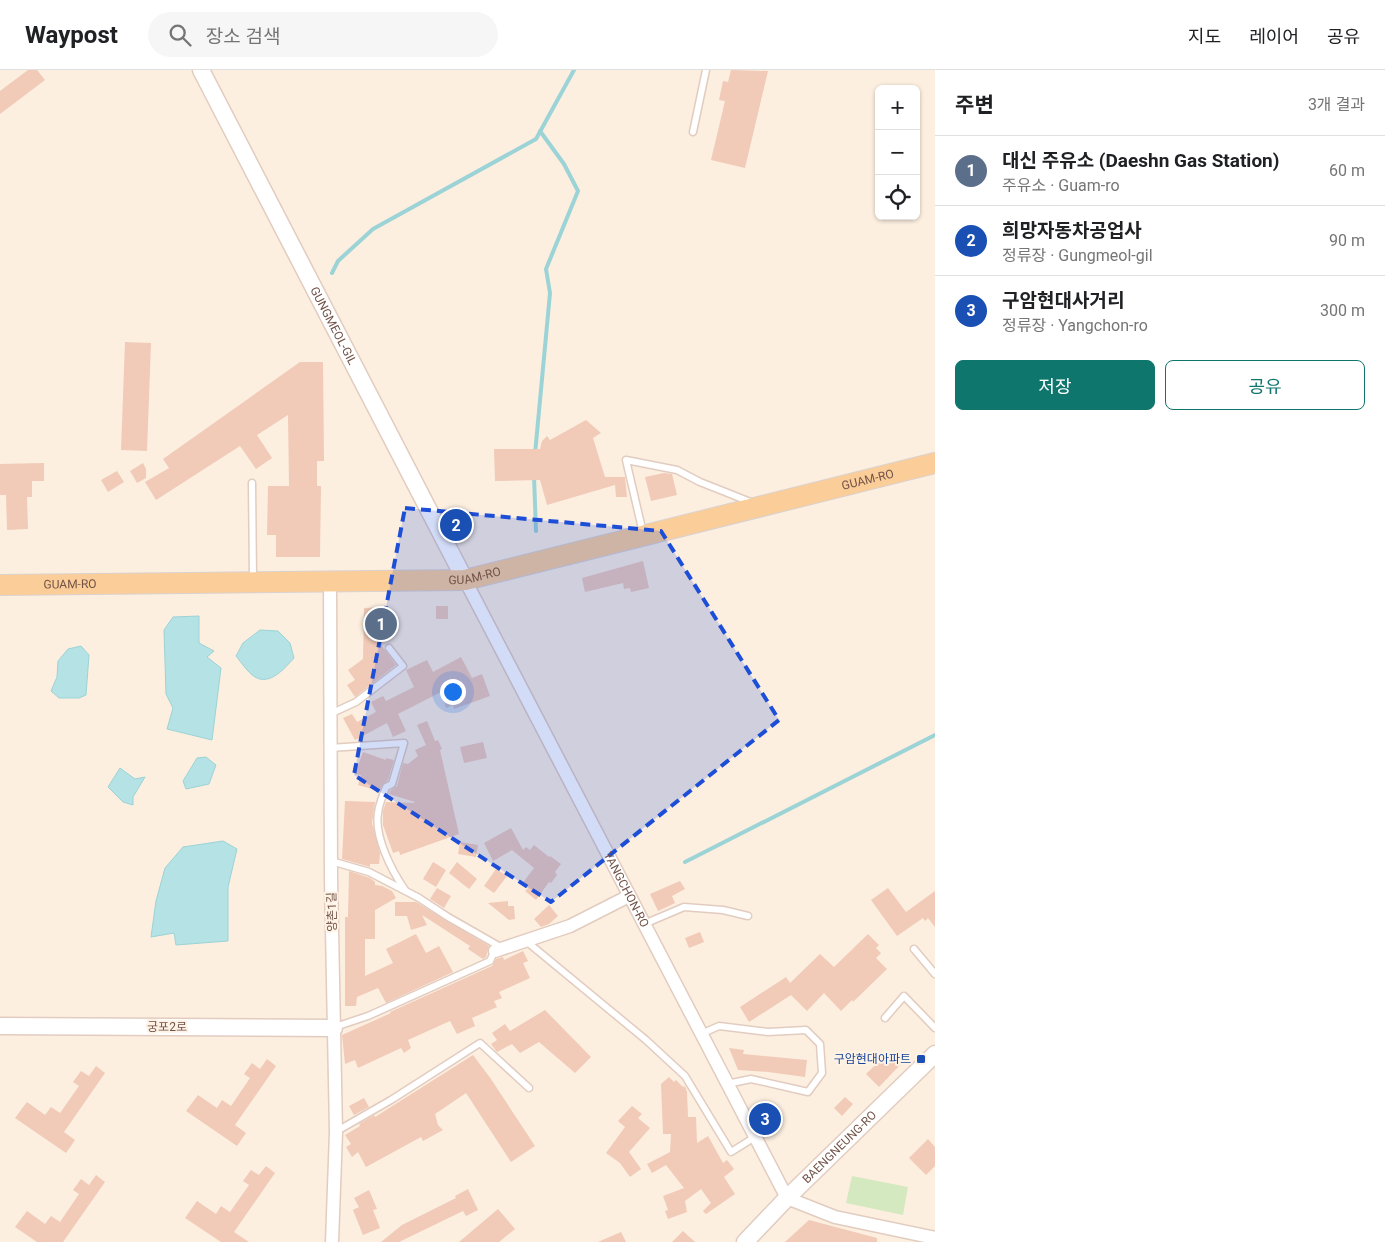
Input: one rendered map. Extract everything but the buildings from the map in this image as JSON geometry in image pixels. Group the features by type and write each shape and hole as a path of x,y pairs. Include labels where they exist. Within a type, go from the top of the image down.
{"main road":[{"name":"GUAM-RO","path":"0,585 465,580 935,463"}],"street":[{"name":"GUNGMEOL-GIL","path":"201,70 465,580"},
{"name":"YANGCHON-RO","path":"465,580 787,1198"},
{"name":"양촌1길","path":"330,581 331,861 336,1132 332,1242"},
{"path":"495,950 570,926 629,896"},
{"name":"궁포2로","path":"0,1026 334,1028"},
{"name":"BAENGNEUNG-RO","path":"745,1242 787,1198 935,1054"},
{"path":"787,1198 835,1217 895,1237 935,1238"}],"lane":[{"path":"693,132 706,70"},
{"path":"644,536 626,460 677,470 700,482 762,506"},
{"path":"252,482 253,583"},
{"path":"330,714 356,702 403,666 390,648"},
{"path":"330,748 404,743 392,784 386,787 378,814 378,830 392,870 406,891"},
{"path":"331,861 369,872 406,891 497,945 490,961 368,1016 334,1028"},
{"path":"644,924 684,907 723,910 748,916"},
{"path":"526,940 646,1040 686,1076 731,1152 755,1137"},
{"path":"914,949 935,974"},
{"path":"885,1018 904,996 935,1028"},
{"path":"701,1034 718,1026 768,1032 806,1030 820,1044 822,1073 808,1092 751,1079 727,1084"},
{"path":"336,1132 391,1100 480,1043 529,1088"}],"highlighted area":[{"path":"405,508 661,531 779,720 551,902 354,775"}],"green space":[{"path":"852,1176 908,1187 903,1215 846,1203"}],"water":[{"path":"199,616 199,643 214,651 207,657 221,668 212,740 167,729 173,708 166,694 164,630 173,617"},
{"path":"260,630 278,631 290,643 294,658 272,678 261,679 255,677 236,656 243,643"},
{"path":"81,646 89,655 86,695 79,698 59,698 51,691 57,677 58,661 68,649"},
{"path":"206,757 216,765 209,784 186,789 183,781 197,758"},
{"path":"120,768 135,779 145,777 133,797 133,805 123,802 108,787"},
{"path":"223,841 237,849 228,887 228,941 176,945 174,933 151,937 156,901 165,868 183,847"}],"waterway":[{"path":"332,273 338,261 373,229 536,139 574,70"},
{"path":"535,454 550,293 546,269 578,191 564,164 540,131"},
{"path":"534,476 536,531"},
{"path":"685,862 935,735"}],"place":[{"name":"희망자동차공업사","path":"456,525"},
{"name":"대신 주유소 (Daeshn Gas Station)","path":"381,624"},
{"name":"구암현대아파트","path":"921,1059"},
{"name":"구암현대사거리","path":"765,1119"}]}
